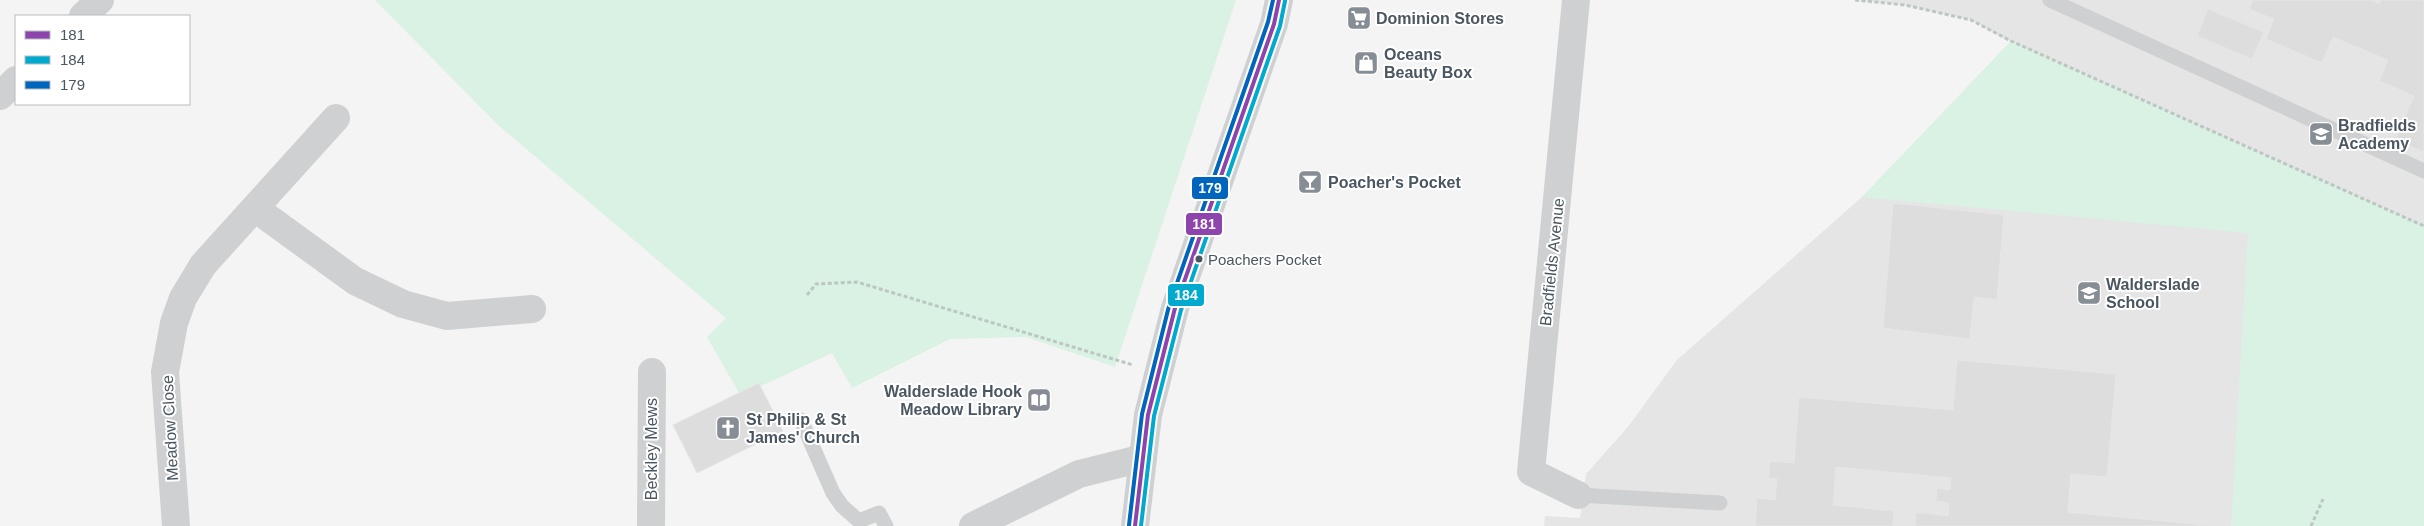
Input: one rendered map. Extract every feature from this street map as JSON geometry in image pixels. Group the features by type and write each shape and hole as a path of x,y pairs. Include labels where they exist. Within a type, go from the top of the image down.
{"street":[{"path":"85,15 100,0"},
{"path":"1135,526 1148,415 1175,308 1274,24 1279,0"},
{"name":"Bradfields Avenue","path":"1576,0 1531,472 1578,495"},
{"path":"0,96 15,81"},
{"name":"Meadow Close","path":"176,526 165,372 174,323 183,298 203,266 336,118"},
{"path":"256,209 355,281 403,304 447,316 532,309"},
{"name":"Beckley Mews","path":"651,526 652,372"},
{"path":"973,526 1079,474 1143,458"}],"lane":[{"path":"2050,0 2424,171"},
{"path":"801,420 833,493 842,506 859,521 879,513 886,526"},
{"path":"1578,495 1720,503"}],"path":[{"path":"1855,0 1904,5 1971,20 2011,42 2424,226"},
{"path":"807,296 816,284 857,282 887,289 1158,372"},
{"path":"2311,526 2323,499"}],"shaded area":[{"name":"Walderslade School","path":"1855,0 2424,0 2424,526 1544,526 1545,516 1580,518 1586,474 1627,428 1677,360 1862,197 2011,42 1971,20 1905,5"}],"green space":[{"path":"375,0 1236,0 1115,367 1026,337 950,339 852,388 832,353 761,386 759,383 739,393 707,337 726,318 498,125"},
{"path":"2011,41 2424,226 2424,526 2231,526 2248,233 1862,197"}],"building":[{"path":"2253,0 2371,0 2379,4 2381,0 2424,0 2424,152 2395,140 2414,96 2379,81 2388,60 2333,37 2322,63 2266,39 2274,19 2249,9"},
{"path":"2208,9 2264,32 2252,59 2197,36"},
{"path":"1893,203 2004,215 1997,300 1974,297 1970,339 1883,328"},
{"path":"1957,360 2116,374 2107,477 2071,474 2068,512 2215,526 1915,526 1916,512 1948,516 1949,503 1936,501 1937,488 1950,490 1951,478 1836,467 1833,505 1894,511 1893,526 1755,526 1757,498 1775,500 1777,479 1769,478 1770,461 1794,463 1799,397 1953,410"},
{"name":"St Philip & St James' Church","path":"759,383 783,431 697,473 673,425"}],"transit line":[{"name":"179","path":"1129,525 1142,414 1169,306 1268,22 1273,0"},
{"name":"181","path":"1135,526 1148,415 1175,308 1274,24 1279,0"},
{"name":"184","path":"1141,526 1154,416 1181,310 1280,26 1285,1"}],"place":[{"name":"Dominion Stores","path":"1359,18"},
{"name":"Oceans Beauty Box","path":"1366,63"},
{"name":"Bradfields Academy","path":"2321,134"},
{"name":"Poacher's Pocket","path":"1310,182"},
{"name":"Poachers Pocket","path":"1199,259"},
{"name":"Walderslade School","path":"2089,293"},
{"name":"Walderslade Hook Meadow Library","path":"1039,400"},
{"name":"St Philip & St James' Church","path":"728,428"}]}
